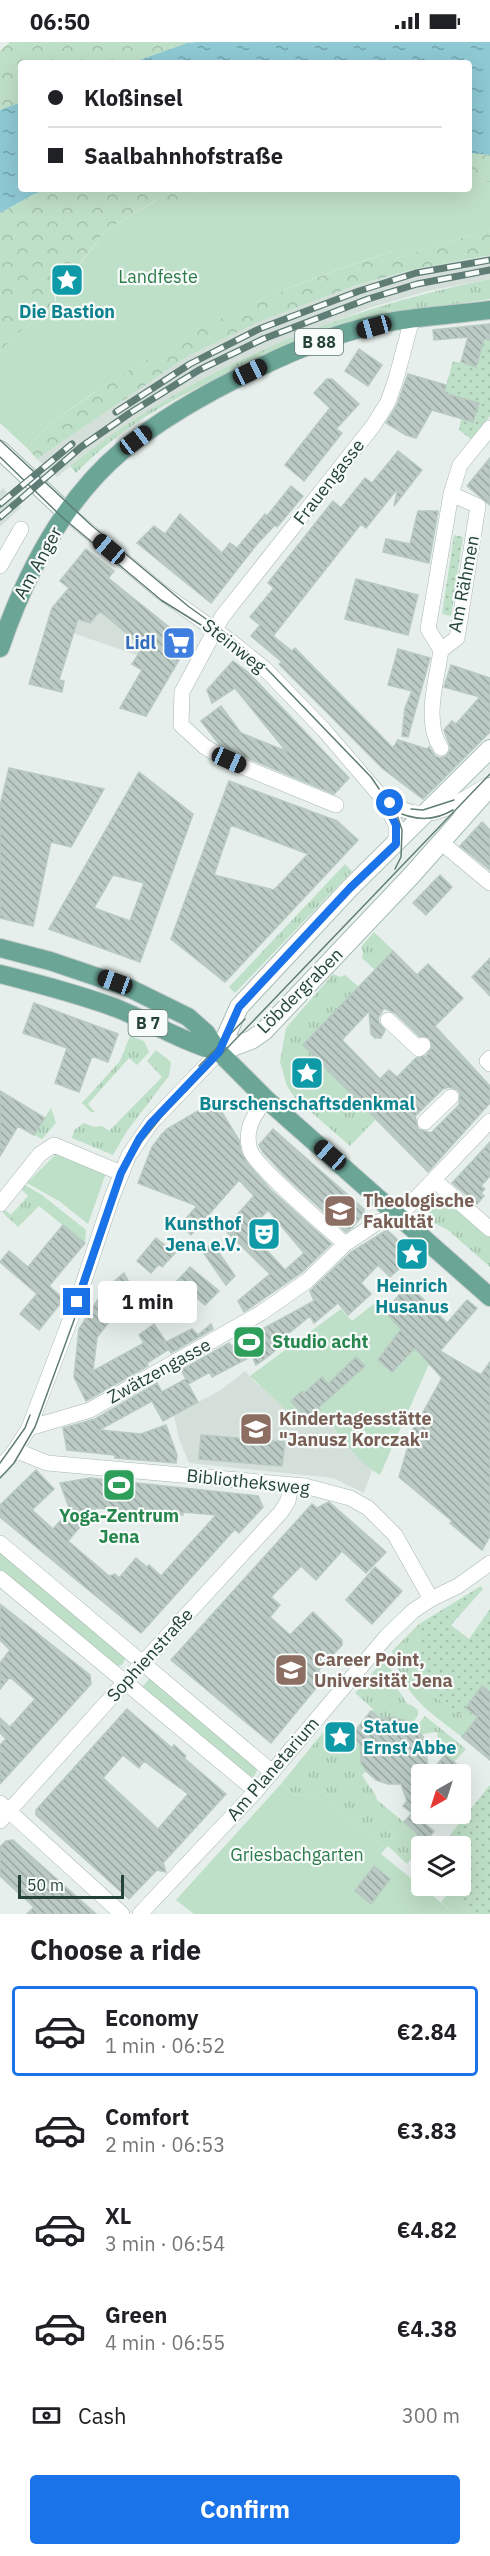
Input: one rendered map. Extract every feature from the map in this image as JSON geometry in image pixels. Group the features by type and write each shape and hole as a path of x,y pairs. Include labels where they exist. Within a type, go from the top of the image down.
{"main road":[{"name":"B 88","path":"67,513 122,450 164,419 269,362 314,343 394,321 490,310"},
{"path":"0,450 67,513"},
{"name":"Am Anger","path":"0,648 31,571 67,513"},
{"name":"Löbdergraben","path":"219,1052 239,1007 350,888 490,749"},
{"name":"Löbdergraben","path":"219,1052 251,1040 264,1031 419,867 490,785"},
{"name":"B 7","path":"0,948 103,978 175,1009 198,1024 219,1052 267,1100 490,1297"},
{"name":"B 7","path":"0,974 49,986 116,1009 187,1041 219,1052"}],"street":[{"name":"Frauengasse","path":"336,805 229,760 206,747 181,725 182,692 222,617 373,426 387,402 396,379 412,319"},
{"name":"Am Rähmen","path":"441,748 436,740 432,712 441,650 428,629 451,494 460,465 490,428"},
{"name":"Am Rähmen","path":"441,650 457,638 478,506 451,494"},
{"name":"Steinweg","path":"67,513 160,591 265,669 324,730 383,799 396,825 396,844"},
{"name":"Am Anger","path":"0,566 21,530"},
{"name":"Löbdergraben","path":"427,813 447,809 490,785"},
{"name":"Steinweg","path":"383,799 405,812 427,813"},
{"path":"448,848 490,883"},
{"path":"388,1020 419,1049 423,1045"},
{"path":"0,1468 29,1428 62,1344 129,1155 151,1123 219,1052"},
{"path":"490,1058 487,1061 490,1065"},
{"path":"425,1122 451,1097"},
{"path":"267,1100 254,1115 250,1130 250,1152 345,1244"},
{"path":"399,1216 490,1121"},
{"path":"0,1204 40,1154 54,1145 121,1173"},
{"path":"434,1180 490,1229"},
{"name":"Zwätzengasse","path":"29,1428 90,1410 230,1331 307,1281 345,1244 378,1222 399,1216"},
{"name":"Bibliotheksweg","path":"15,1450 47,1463 291,1485 350,1498 368,1508 395,1535 431,1599"},
{"name":"Sophienstraße","path":"3,1812 281,1512 288,1501 291,1485"},
{"path":"0,1543 272,1772"},
{"name":"Am Planetarium","path":"140,1914 256,1791 378,1646 413,1611 458,1586 490,1563"},
{"path":"0,1578 256,1791"},
{"path":"3,1812 122,1914"}],"shaded area":[{"path":"490,255 490,279 428,291 369,308 248,357 153,408 85,454 57,477 37,459 188,356 261,321 357,285 415,269"},
{"path":"3,488 21,507 0,527 0,491"},
{"path":"86,549 114,571 109,578 182,638 184,636 190,641 174,668 47,624 52,608 69,588 60,581"},
{"name":"Kindertagesstätte \"Janusz Korczak\"","path":"245,1371 258,1385 320,1411 344,1442 372,1470 364,1493 333,1478 189,1463 179,1439 174,1415 221,1390"}],"green space":[{"path":"10,42 197,42 187,43 139,60 18,60 18,103 0,110 0,51"},
{"path":"472,153 490,155 490,182 472,180"},
{"name":"Landfeste","path":"472,180 490,182 490,231 397,258 393,251 306,281 243,308 192,333 120,376 60,417 42,431 27,448 0,423 0,353 12,338 56,304 56,284 62,275 73,273 106,230 159,199 166,209 203,192 472,192"},
{"path":"40,192 203,192 166,209 158,199 106,230 72,273 62,275 54,294 56,304 12,338 0,353 0,213"},
{"path":"490,231 490,255 415,269 357,285 261,321 188,356 37,459 27,448 60,417 120,376 193,333 243,308 319,277 394,251 397,258"},
{"path":"490,279 490,299 391,316 292,349 225,375 161,407 131,426 76,473 70,466 117,431 165,400 269,347 378,307"},
{"path":"484,339 490,340 490,416 472,440 459,430 461,419 474,422 479,403 444,393 453,361 476,367"},
{"path":"454,535 463,537 451,616 442,614"},
{"path":"345,864 352,871 235,993 229,987"},
{"path":"374,932 394,951 375,970 362,958 361,947"},
{"path":"333,974 340,977 345,975 359,987 303,1045 376,1119 350,1146 295,1098 287,1086 280,1062 286,1028"},
{"path":"130,1036 144,1041 149,1052 137,1065 129,1058 88,1104 95,1112 91,1112 82,1103 120,1061"},
{"path":"156,1050 171,1062 169,1076 127,1131 113,1155 72,1138 74,1130 84,1123 94,1127 102,1126 109,1131 162,1077 147,1061"},
{"path":"51,1108 56,1123 42,1139 34,1135"},
{"path":"56,1154 106,1173 88,1224 59,1201 27,1183"},
{"path":"25,1185 42,1195 86,1230 85,1243 39,1206 18,1227 3,1213 3,1208 11,1215 28,1196 21,1189"},
{"path":"442,1193 490,1234 490,1267 448,1230 428,1220 429,1212"},
{"path":"375,1303 401,1328 378,1360 392,1372 410,1352 408,1341 429,1364 380,1475 355,1454 321,1412 303,1426 250,1376 341,1309 352,1321"},
{"path":"0,1549 126,1657 122,1665 114,1666 0,1571"},
{"path":"481,1586 483,1589 451,1625 469,1639 490,1609 490,1735 418,1685 419,1624"},
{"path":"419,1624 418,1685 490,1735 471,1726 462,1737 427,1710 410,1691 397,1667 392,1651"},
{"path":"386,1657 398,1685 397,1688 408,1705 418,1710 417,1717 412,1723 398,1718 382,1720 355,1693"},
{"path":"149,1679 153,1679 258,1769 254,1776 251,1778 144,1691 143,1686"},
{"path":"425,1716 466,1749 454,1762 440,1754 437,1732 422,1734 416,1727"},
{"path":"329,1725 347,1740 351,1736 360,1744 360,1759 366,1771 362,1775 375,1793 377,1800 421,1836 411,1836 411,1859 407,1864 388,1846 385,1849 329,1801 294,1794 281,1784"},
{"name":"Griesbachgarten","path":"281,1784 294,1794 329,1801 385,1849 381,1854 411,1878 411,1896 433,1896 455,1914 194,1914 176,1900"},
{"path":"490,1785 490,1914 473,1914 450,1896 471,1896 471,1836 449,1836 459,1824 471,1824 471,1809"},
{"path":"446,1896 450,1896 473,1914 455,1914 441,1902"}],"water":[{"path":"490,42 490,155 472,153 472,60 139,60 187,43"},
{"path":"18,103 18,192 40,192 0,213 0,110"}],"building":[{"path":"490,324 490,340 484,339 476,367 461,362 468,337 434,340 433,330"},
{"path":"359,349 382,365 368,386 345,371"},
{"path":"408,374 446,385 444,393 479,403 473,422 432,410 416,438 386,423 397,405"},
{"path":"327,379 332,379 359,404 336,429 342,433 304,481 285,465 330,408 314,393"},
{"path":"398,451 422,470 394,506 398,488 366,528 361,524 273,636 292,651 295,648 393,748 398,740 427,749 429,747 435,756 440,758 446,756 451,749 444,730 452,721 456,724 480,697 444,687 451,665 490,678 490,732 423,799 382,768 279,664 282,662 251,636 260,625 250,617 274,588 268,583 333,501 341,508 365,478 372,483"},
{"path":"490,458 490,505 467,486"},
{"path":"291,486 303,496 277,527 275,525 257,544 211,603 137,543 154,526 165,534 180,514 222,553 230,543 237,548"},
{"path":"418,511 438,511 429,563 383,552 386,539 410,544"},
{"path":"86,549 114,571 108,578 189,643 146,716 120,708 142,670 132,664 143,647 100,611 90,623 78,619 59,680 64,681 62,692 29,684 52,608 69,588 60,581"},
{"path":"356,579 418,595 408,635 345,619"},
{"path":"398,649 430,658 408,737 402,736 405,708 412,691 388,685"},
{"path":"233,661 249,673 349,778 334,794 233,752 219,744 201,721 221,706 241,733 286,751 235,688 212,703 207,690"},
{"path":"9,768 104,789 71,847 51,842 33,926 0,918 0,806"},
{"path":"139,772 193,814 140,962 49,929","holes":["113,875 144,883 130,921 94,908"]},
{"path":"229,781 337,821 358,840 225,982 171,939","holes":["231,825 308,854 274,890 214,875"]},
{"path":"482,822 490,830 490,870 460,846"},
{"path":"440,875 452,887 426,915 413,903"},
{"path":"393,951 417,975 428,964 463,998 435,1026 490,1086 490,1103 428,1172 303,1045","holes":["384,1008 395,1013 419,1036 429,1038 432,1047 426,1056 416,1058 397,1077 389,1070 380,1079 342,1040 369,1011 371,1034 375,1038 381,1038 385,1030 378,1018","449,1087 458,1090 459,1105 431,1133 418,1129 415,1116 443,1089"]},
{"path":"490,958 490,996 472,977"},
{"path":"34,1003 118,1034 108,1062 92,1056 79,1092 55,1083 67,1048 23,1033"},
{"path":"0,1091 45,1118 34,1135 18,1126 0,1156"},
{"path":"215,1101 239,1140 241,1152 248,1164 271,1190 331,1244 301,1273 244,1312 238,1301 270,1274 224,1229 254,1196 239,1180 191,1235 180,1225 197,1206 138,1183 152,1147 167,1129","holes":["268,1210 304,1253 285,1270 249,1231"]},
{"path":"273,1129 364,1209 364,1214 353,1227 346,1232 285,1176 263,1152 259,1145"},
{"path":"490,1142 490,1176 481,1186 485,1189 481,1193 484,1196 477,1204 452,1183"},
{"path":"63,1225 85,1243 49,1286 64,1299 39,1330 20,1314 37,1294 0,1262 9,1251 28,1267"},
{"path":"387,1230 414,1255 390,1277 378,1265 361,1283 371,1294 348,1315 338,1303 314,1323 310,1316 283,1338 286,1341 256,1365 252,1356 212,1377 210,1372 188,1384 198,1402 163,1421 152,1401 99,1430 141,1434 166,1425 177,1455 176,1463 115,1458 115,1455 67,1450 63,1428 95,1419 157,1383 162,1392 186,1379 181,1370 229,1343 231,1346 314,1301 310,1291 351,1252"},
{"path":"156,1238 175,1253 162,1267 159,1264 151,1273 137,1261"},
{"path":"212,1243 235,1276 226,1285 203,1252"},
{"path":"190,1267 219,1291 205,1305 177,1281"},
{"path":"124,1273 138,1299 120,1314 118,1311 97,1337 93,1371 144,1343 139,1335 154,1324 166,1342 192,1329 198,1335 211,1324 213,1329 171,1353 169,1349 147,1363 148,1366 86,1401 74,1377 79,1329 104,1290"},
{"path":"408,1284 447,1323 467,1300 477,1308 440,1351 481,1375 490,1362 490,1536 482,1550 450,1523 452,1521 399,1477 418,1413 422,1414 442,1378 415,1348 392,1372 378,1360 401,1329 385,1312"},
{"path":"356,1357 365,1366 318,1408 320,1410 308,1420 291,1401 322,1377 328,1384"},
{"path":"201,1435 285,1442 282,1466 199,1459"},
{"path":"36,1470 54,1489 32,1510 53,1529 70,1510 60,1483 90,1478 258,1496 263,1507 239,1533 235,1529 141,1633 0,1517 0,1505","holes":["96,1508 183,1515 183,1512 216,1515 161,1576 149,1565 147,1567 136,1558 119,1578 115,1574 109,1576 68,1541"]},
{"path":"329,1502 386,1552 366,1573 342,1551 316,1580 301,1566 271,1597 280,1605 270,1617 290,1635 313,1612 342,1640 342,1645 318,1671 325,1677 271,1743 171,1660 312,1504 317,1508"},
{"path":"375,1567 402,1591 372,1624 346,1600"},
{"path":"0,1604 90,1675 91,1684 0,1784 0,1745 6,1739 0,1733 0,1718 10,1727 35,1699 10,1677 0,1689 0,1663 10,1650 0,1640"},
{"path":"482,1686 490,1692 490,1760 462,1737 478,1717 466,1708"},
{"path":"127,1709 172,1748 174,1745 186,1756 184,1758 226,1794 163,1863 166,1872 157,1870 129,1899 36,1815 36,1810","holes":["123,1755 139,1768 144,1761 188,1794 158,1829 103,1778"]},
{"path":"371,1711 381,1719 392,1717 407,1721 416,1727 424,1738 428,1764 411,1764 411,1812 403,1806 407,1801 401,1784 388,1784 376,1780 366,1771 361,1763 360,1744 351,1736"},
{"path":"445,1755 457,1764 437,1764"},
{"path":"411,1814 411,1824 425,1824 434,1831 430,1836 420,1836 404,1822"},
{"path":"13,1840 96,1914 27,1914 34,1907 0,1876 0,1847 6,1841"},
{"path":"374,1866 390,1879 371,1904 355,1891"}],"tram line":[{"path":"0,440 91,525 265,667 371,777 397,815 402,830 401,857 395,869"},
{"path":"0,457 63,518 161,600 217,635"},
{"path":"0,1478 14,1463 35,1427 81,1301 124,1171 142,1141 163,1115 490,774"},
{"path":"411,809 423,810 454,800"},
{"path":"393,810 415,818 430,818 453,810"},
{"path":"199,1066 245,1019"},
{"path":"0,1463 25,1428 30,1415"}],"railway":[{"path":"116,412 190,364 259,329 359,291 416,273 490,260"},
{"path":"0,517 81,447 199,370 263,339 368,299 417,284 490,270"},
{"path":"0,504 72,444"}],"place":[{"name":"Die Bastion","path":"67,280"},
{"name":"Lidl","path":"179,643"},
{"name":"Burschenschaftsdenkmal","path":"307,1073"},
{"name":"Theologische Fakultät","path":"340,1211"},
{"name":"Kunsthof Jena e.V.","path":"264,1234"},
{"name":"Heinrich Husanus","path":"412,1254"},
{"name":"Studio acht","path":"249,1342"},
{"name":"Kindertagesstätte \"Janusz Korczak\"","path":"256,1429"},
{"name":"Yoga-Zentrum Jena","path":"119,1485"},
{"name":"Career Point, Universität Jena","path":"291,1670"},
{"name":"Statue Ernst Abbe","path":"340,1737"}],"route":[{"path":"77,1302 106,1212 129,1155 139,1139 151,1123 219,1052 239,1007 350,888 396,844 398,835 396,825 383,799 390,803"}]}
